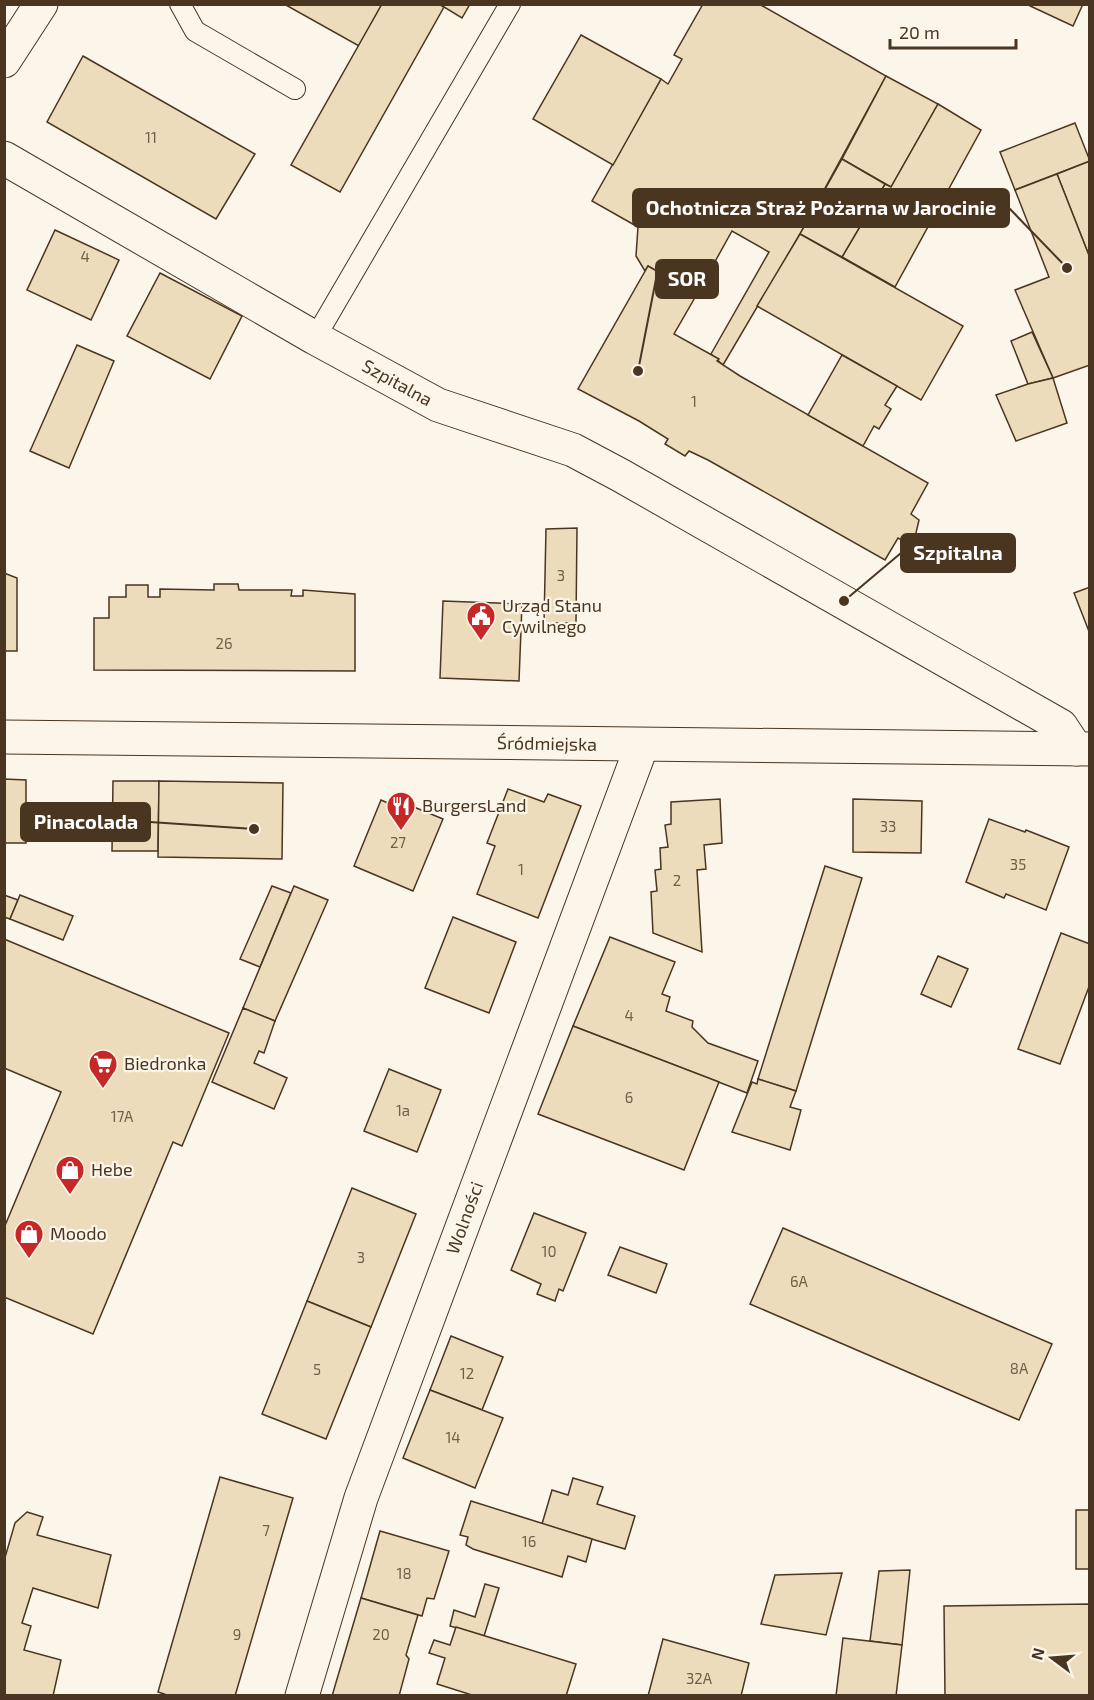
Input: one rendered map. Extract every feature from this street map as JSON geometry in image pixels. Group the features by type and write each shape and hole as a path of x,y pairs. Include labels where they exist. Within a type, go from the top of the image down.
{"street":[{"path":"4,61 41,4"},
{"name":"Szpitalna","path":"4,158 315,338 438,405 586,456 1061,726 1083,749"},
{"name":"Śródmiejska","path":"4,736 1083,749"},
{"name":"Wolności","path":"302,1695 361,1498 642,745"}],"lane":[{"path":"180,4 195,31 295,89"},
{"path":"315,338 510,4"}],"building":[{"path":"284,4 382,4 359,46"},
{"path":"382,4 439,4 444,7 340,192 291,165"},
{"path":"439,4 470,4 462,18"},
{"path":"703,4 759,4 886,76 800,234 723,365 711,354 769,252 732,231 697,294 648,266 645,271 636,256 638,227 592,201 661,79 668,84 682,59 674,55"},
{"path":"1026,4 1083,4 1073,26"},
{"path":"581,35 661,79 613,165 533,119"},
{"path":"83,56 255,154 216,219 47,122"},
{"path":"886,76 938,104 891,187 842,159"},
{"path":"938,104 981,130 895,287 842,257 885,184 891,187"},
{"path":"1075,123 1090,161 1015,190 1000,152"},
{"path":"842,159 885,184 842,257 800,234"},
{"path":"1090,161 1090,258 1057,174"},
{"path":"1057,174 1090,258 1090,365 1053,378 1015,290 1049,277 1015,190"},
{"path":"55,230 119,260 91,320 27,290"},
{"path":"800,234 963,326 921,400 757,306"},
{"path":"648,266 697,294 674,334 719,359 717,361 740,376 928,483 911,514 919,520 913,546 898,538 885,560 708,460 689,451 685,456 665,444 668,439 578,389"},
{"path":"160,273 242,316 210,379 127,336"},
{"path":"1032,332 1053,378 1028,384 1011,341"},
{"path":"77,345 114,361 69,468 30,451"},
{"path":"842,355 897,386 885,405 891,409 879,429 874,426 863,446 808,415"},
{"path":"1053,378 1067,423 1016,441 996,395"},
{"path":"577,528 576,623 544,623 546,529"},
{"path":"4,573 17,578 17,651 4,651"},
{"path":"214,584 238,584 239,590 292,590 291,596 303,596 303,590 355,594 355,671 94,670 94,618 109,618 109,597 126,597 126,585 148,585 148,597 160,597 160,589 214,590"},
{"path":"1090,587 1090,634 1074,593"},
{"name":"Urząd Stanu Cywilnego","path":"443,601 522,604 519,681 440,678"},
{"path":"4,779 26,780 26,843 4,843"},
{"path":"113,781 159,781 158,851 112,851"},
{"path":"159,781 283,783 282,859 158,857"},
{"path":"508,789 544,802 548,794 581,806 538,918 477,894 495,846 487,843"},
{"path":"720,799 722,843 704,845 706,869 697,870 702,952 653,933 651,892 657,891 655,870 661,869 660,848 668,847 665,825 671,824 671,802"},
{"path":"853,799 922,801 921,853 853,852"},
{"path":"381,800 406,811 409,805 443,819 413,891 354,866"},
{"path":"989,819 1025,832 1026,830 1069,847 1046,910 1006,894 1004,898 966,882"},
{"path":"825,866 862,878 796,1091 758,1079"},
{"path":"272,886 291,893 260,967 240,959"},
{"path":"294,886 328,900 275,1021 243,1008"},
{"path":"4,895 18,900 10,919 4,917"},
{"path":"20,895 73,916 63,940 10,919"},
{"path":"453,917 516,942 489,1013 425,988"},
{"path":"1061,933 1090,944 1090,984 1060,1064 1018,1049"},
{"path":"610,937 675,962 662,994 670,997 666,1011 693,1021 692,1027 708,1043 758,1061 747,1093 573,1026"},
{"path":"4,939 229,1033 182,1146 173,1142 93,1334 4,1297 4,1228 61,1092 4,1068"},
{"path":"938,956 968,969 951,1007 921,994"},
{"path":"243,1008 275,1021 264,1053 259,1051 254,1063 287,1078 274,1109 212,1082"},
{"path":"573,1026 719,1082 684,1170 538,1114"},
{"path":"389,1069 441,1090 417,1152 364,1131"},
{"path":"758,1079 796,1091 790,1107 801,1110 790,1150 732,1132 752,1082 757,1084"},
{"path":"352,1188 416,1214 371,1327 307,1301"},
{"path":"534,1213 586,1233 563,1291 559,1289 555,1301 537,1294 541,1284 511,1270"},
{"path":"783,1228 1052,1344 1019,1420 750,1304"},
{"path":"620,1247 667,1264 656,1293 608,1275"},
{"path":"307,1301 371,1327 326,1439 262,1414"},
{"path":"451,1336 503,1357 482,1410 430,1390"},
{"path":"430,1390 503,1418 475,1488 403,1458"},
{"path":"220,1477 293,1498 235,1696 170,1696 158,1692"},
{"path":"573,1478 603,1487 597,1504 635,1516 625,1549 542,1524 552,1490 568,1495"},
{"path":"471,1501 592,1539 586,1562 568,1556 562,1577 473,1549 466,1545 468,1537 460,1535"},
{"path":"1076,1510 1090,1510 1090,1569 1076,1569"},
{"path":"27,1512 43,1517 37,1535 111,1555 98,1608 33,1588 22,1623 31,1626 24,1650 61,1660 53,1696 4,1696 4,1561 15,1523"},
{"path":"380,1531 449,1551 434,1599 427,1598 422,1616 361,1598"},
{"path":"910,1570 902,1645 870,1641 879,1571"},
{"path":"842,1573 826,1635 761,1624 775,1575"},
{"path":"485,1584 499,1588 484,1636 450,1626 454,1610 475,1617"},
{"path":"361,1598 418,1615 406,1655 409,1659 399,1696 332,1696"},
{"path":"1090,1604 1090,1696 945,1696 944,1606"},
{"path":"456,1627 576,1664 566,1696 475,1696 437,1684 445,1658 429,1653 434,1640 450,1645"},
{"path":"843,1638 902,1645 896,1696 836,1696"},
{"path":"663,1639 749,1663 741,1696 648,1696"}],"place":[{"name":"Ochotnicza Straż Pożarna w Jarocinie","path":"1067,268"},
{"name":"SOR","path":"638,371"},
{"name":"Szpitalna","path":"844,601"},
{"name":"Urząd Stanu Cywilnego","path":"481,642"},
{"name":"Pinacolada","path":"254,829"},
{"name":"BurgersLand","path":"401,832"},
{"name":"Biedronka","path":"103,1090"},
{"name":"Hebe","path":"70,1196"},
{"name":"Moodo","path":"29,1260"}]}
